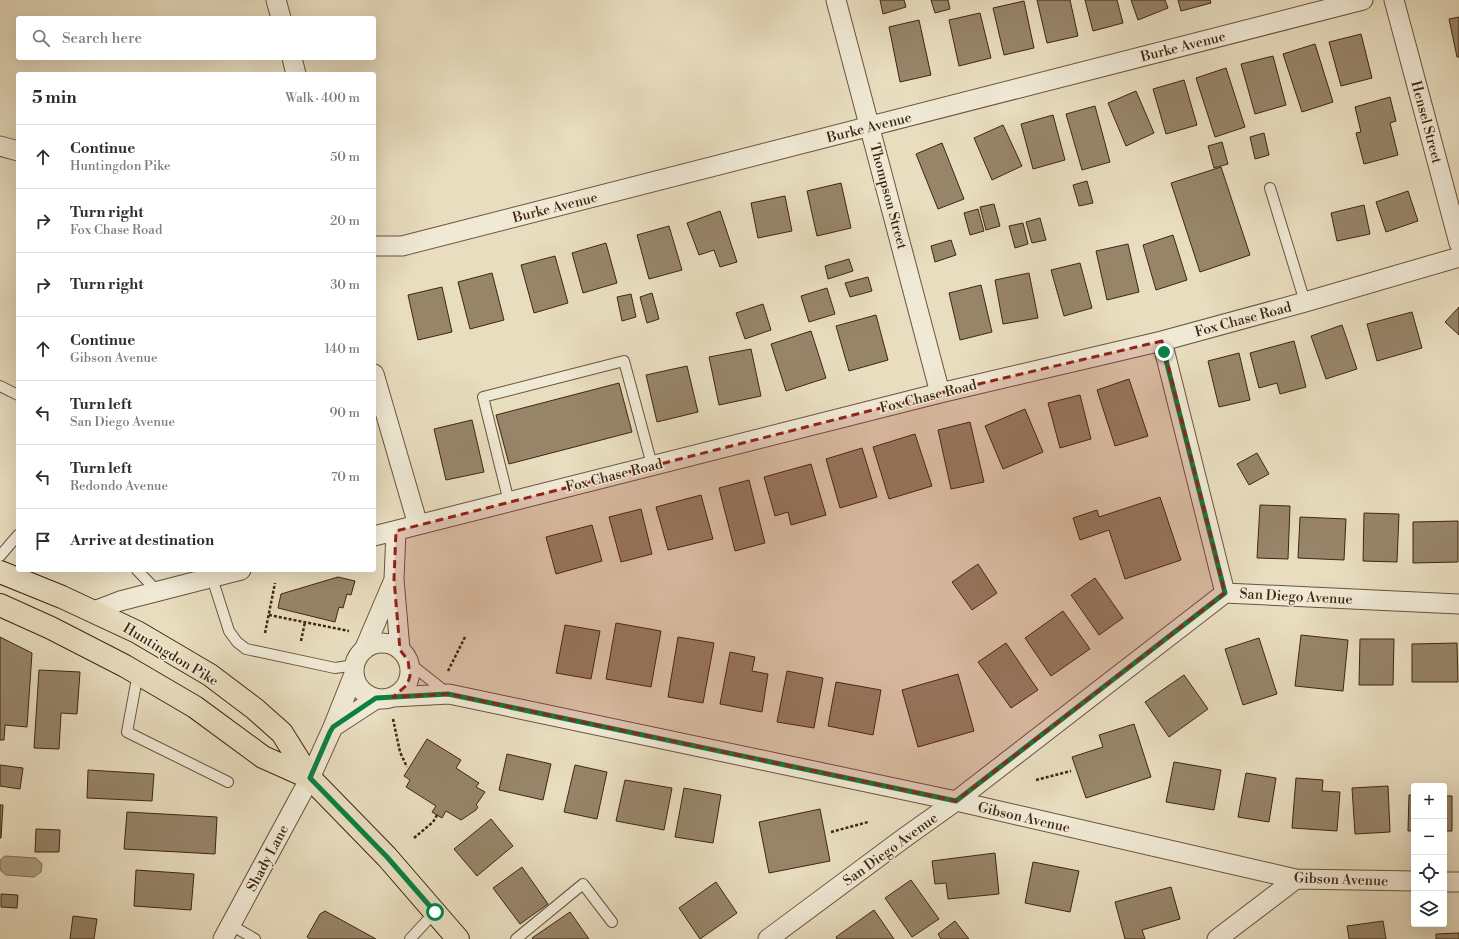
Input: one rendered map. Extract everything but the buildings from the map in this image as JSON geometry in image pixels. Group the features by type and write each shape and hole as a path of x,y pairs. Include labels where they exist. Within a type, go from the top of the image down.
{"main road":[{"name":"Huntingdon Pike","path":"0,572 94,611 137,632 210,675 255,709 282,733 310,778 387,857 458,939"},
{"name":"Huntingdon Pike","path":"0,605 51,628 138,673 195,708 263,757 310,778"}],"street":[{"path":"276,0 280,16"},
{"name":"Thompson Street","path":"836,0 940,393"},
{"name":"Burke Avenue","path":"376,246 402,246 1364,0"},
{"name":"Hensel Street","path":"1394,0 1459,243"},
{"path":"292,60 296,72"},
{"path":"0,146 16,150"},
{"name":"Fox Chase Road","path":"376,535 940,393 1162,341 1459,257"},
{"path":"1162,341 1225,593"},
{"path":"377,395 418,525"},
{"path":"333,727 385,698 401,692 407,685 410,676 404,656 394,579 396,530"},
{"path":"94,611 120,601 226,573"},
{"path":"310,778 333,727 358,663 394,579"},
{"name":"San Diego Avenue","path":"768,939 956,801 1225,593 1459,604"},
{"path":"385,698 368,695 361,690 356,682 358,663 373,645 382,643 392,645 404,656"},
{"name":"Gibson Avenue","path":"385,698 448,694 956,801 1296,879 1411,881"},
{"name":"Shady Lane","path":"227,932 310,778"},
{"path":"1217,939 1296,879"},
{"path":"1447,882 1459,882"}],"lane":[{"path":"1270,188 1304,302"},
{"path":"509,502 483,397 624,361 652,465"},
{"path":"0,386 16,394"},
{"path":"0,556 16,537"},
{"path":"139,572 157,591"},
{"path":"226,573 229,631 237,642 246,649 336,668 358,663"},
{"path":"404,656 448,694"},
{"path":"138,673 127,732 228,782"},
{"path":"516,939 583,884 612,922"},
{"path":"410,939 435,912"},
{"path":"227,932 255,939"}],"path":[{"path":"265,634 275,583"},
{"path":"269,615 353,632"},
{"path":"301,642 306,622"},
{"path":"448,671 465,637"},
{"path":"392,718 400,752 408,767"},
{"path":"1036,780 1071,771"},
{"path":"414,838 432,822 437,815"},
{"path":"831,832 868,822"}],"highlighted area":[{"path":"1162,341 1225,593 956,801 449,694 393,697 407,685 410,676 408,660 400,650 394,579 396,531 940,393"}],"shaded area":[{"path":"5,856 36,858 42,864 41,872 34,877 6,875 0,870 0,860"}],"route":[{"path":"435,912 387,857 310,778 333,727 376,698 385,699 393,697 448,694 956,801 1015,756 1225,593 1164,352"}]}
